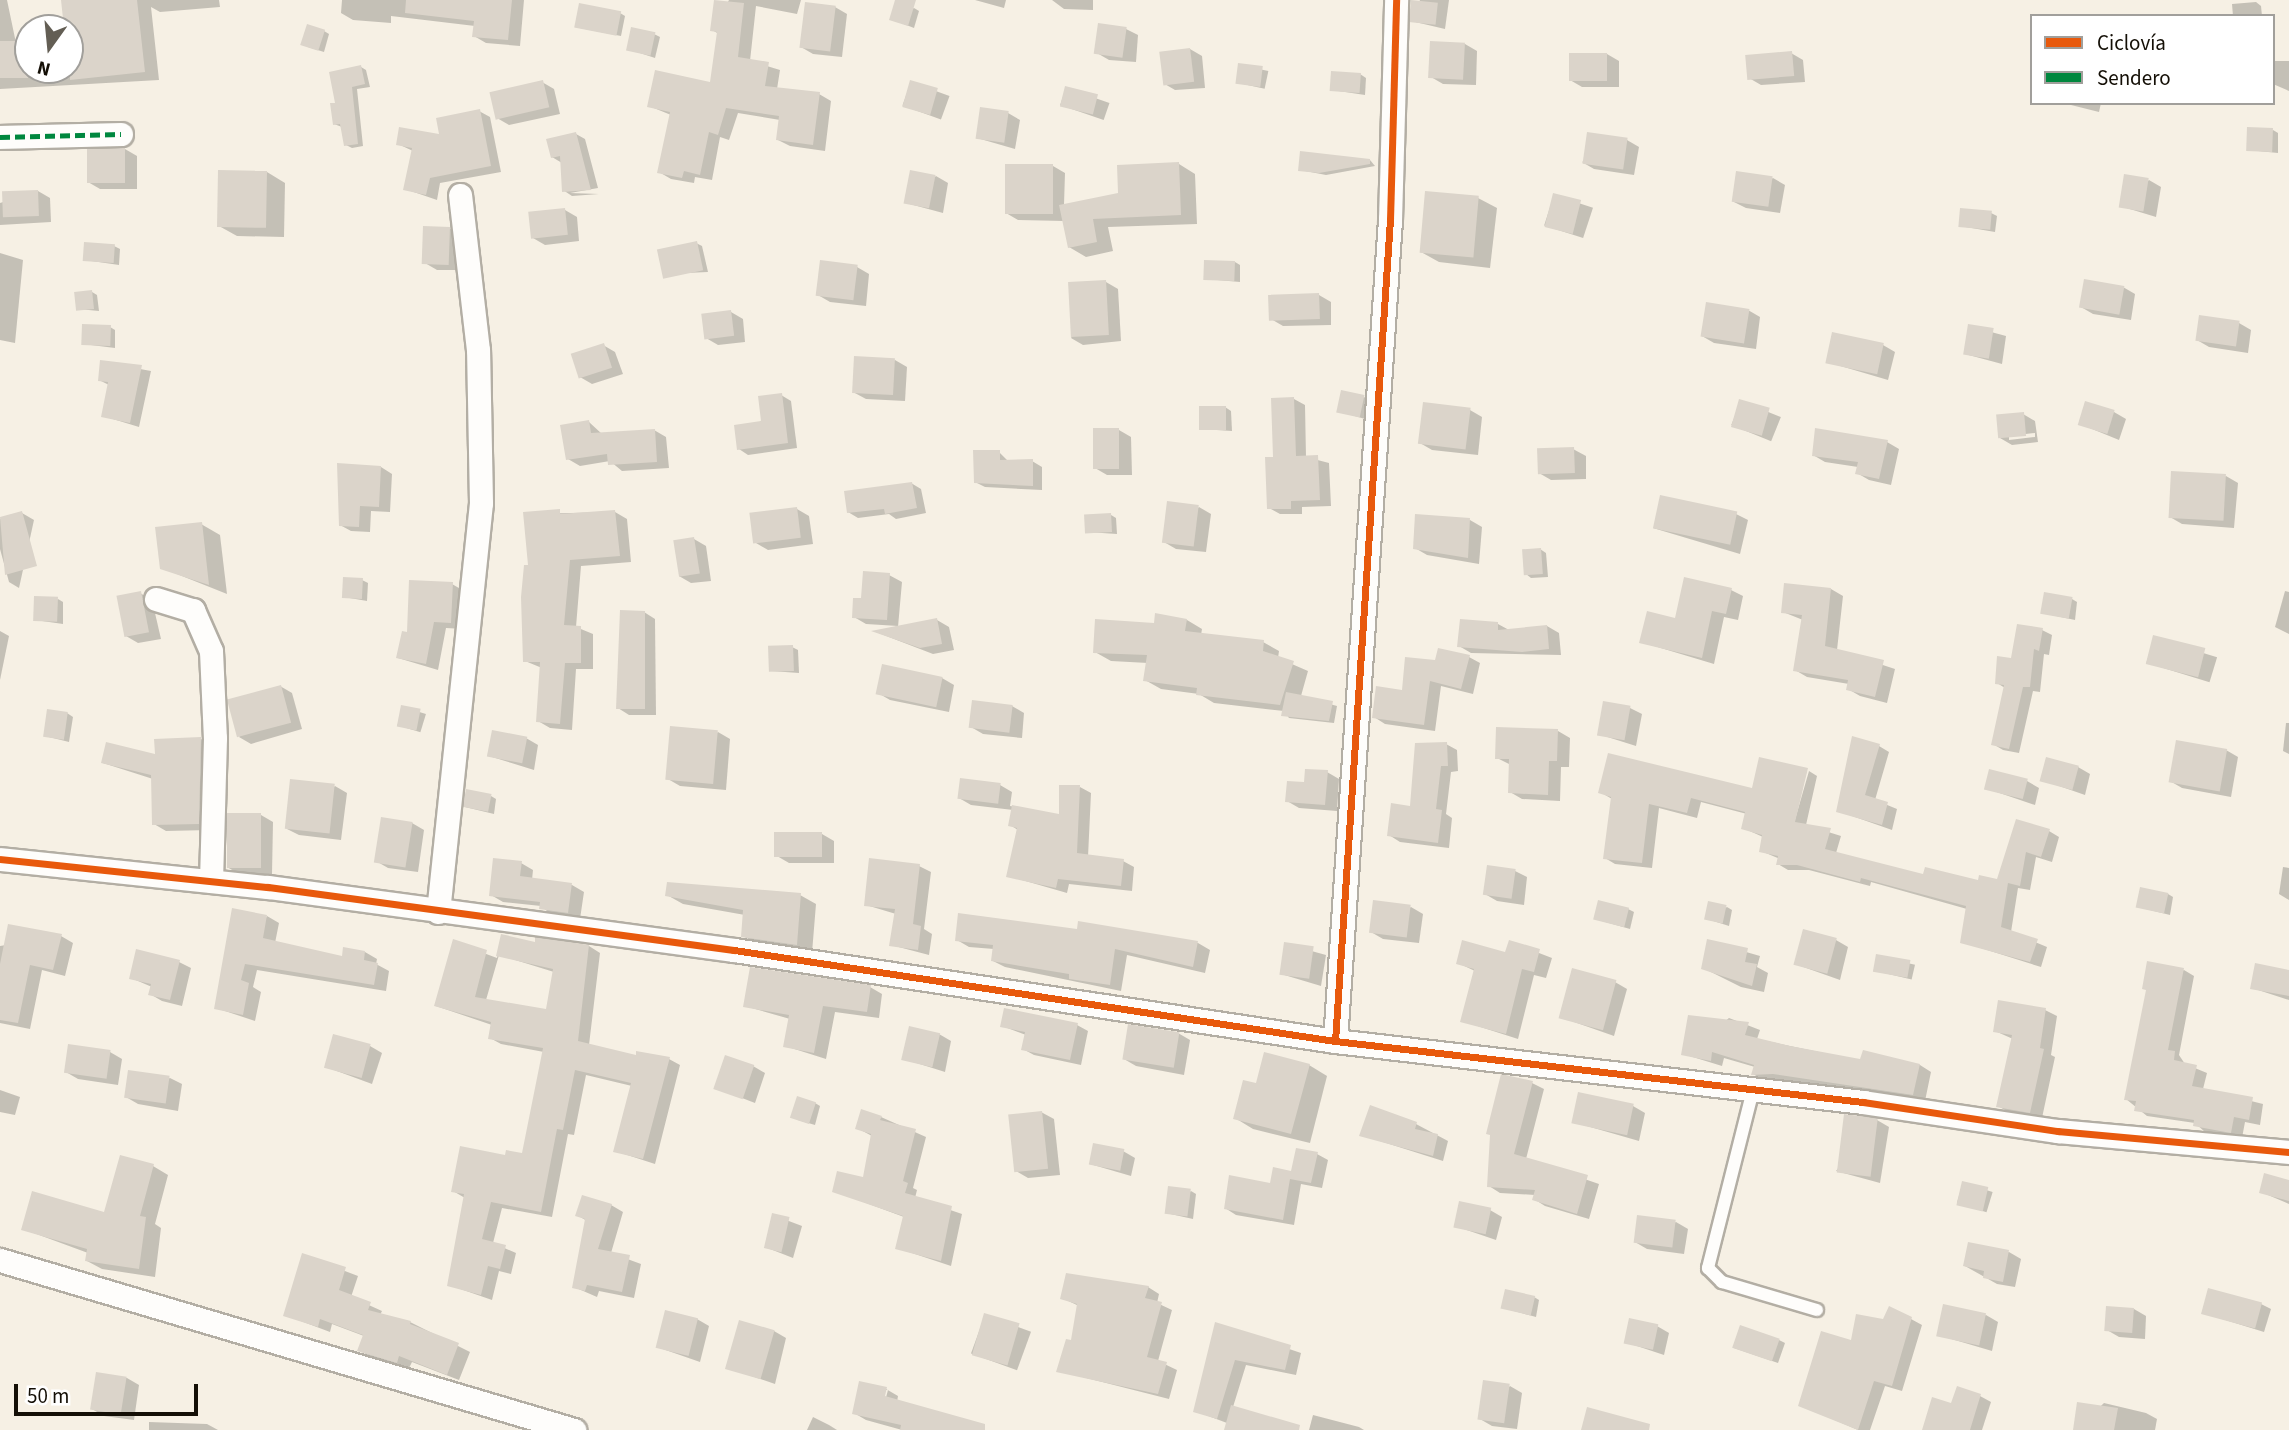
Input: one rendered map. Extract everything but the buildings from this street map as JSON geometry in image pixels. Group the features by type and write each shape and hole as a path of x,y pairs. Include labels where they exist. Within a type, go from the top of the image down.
{"street":[{"path":"1335,1041 1390,220 1396,0"},
{"path":"0,137 121,134"},
{"path":"438,912 481,503 478,350 460,194"},
{"path":"156,599 193,610 211,651 215,738 211,881"},
{"path":"0,859 211,881 733,950 1335,1041 1752,1090 2058,1131 2289,1152"},
{"path":"0,1260 574,1430"}],"lane":[{"path":"1752,1090 1708,1268 1721,1282 1817,1310"}],"marked path":[{"path":"0,137 121,134"}],"cycle path":[{"path":"1335,1041 1390,220 1396,0"},
{"path":"0,859 268,887 734,950 1335,1041 1863,1102 2058,1131 2289,1152"}]}
